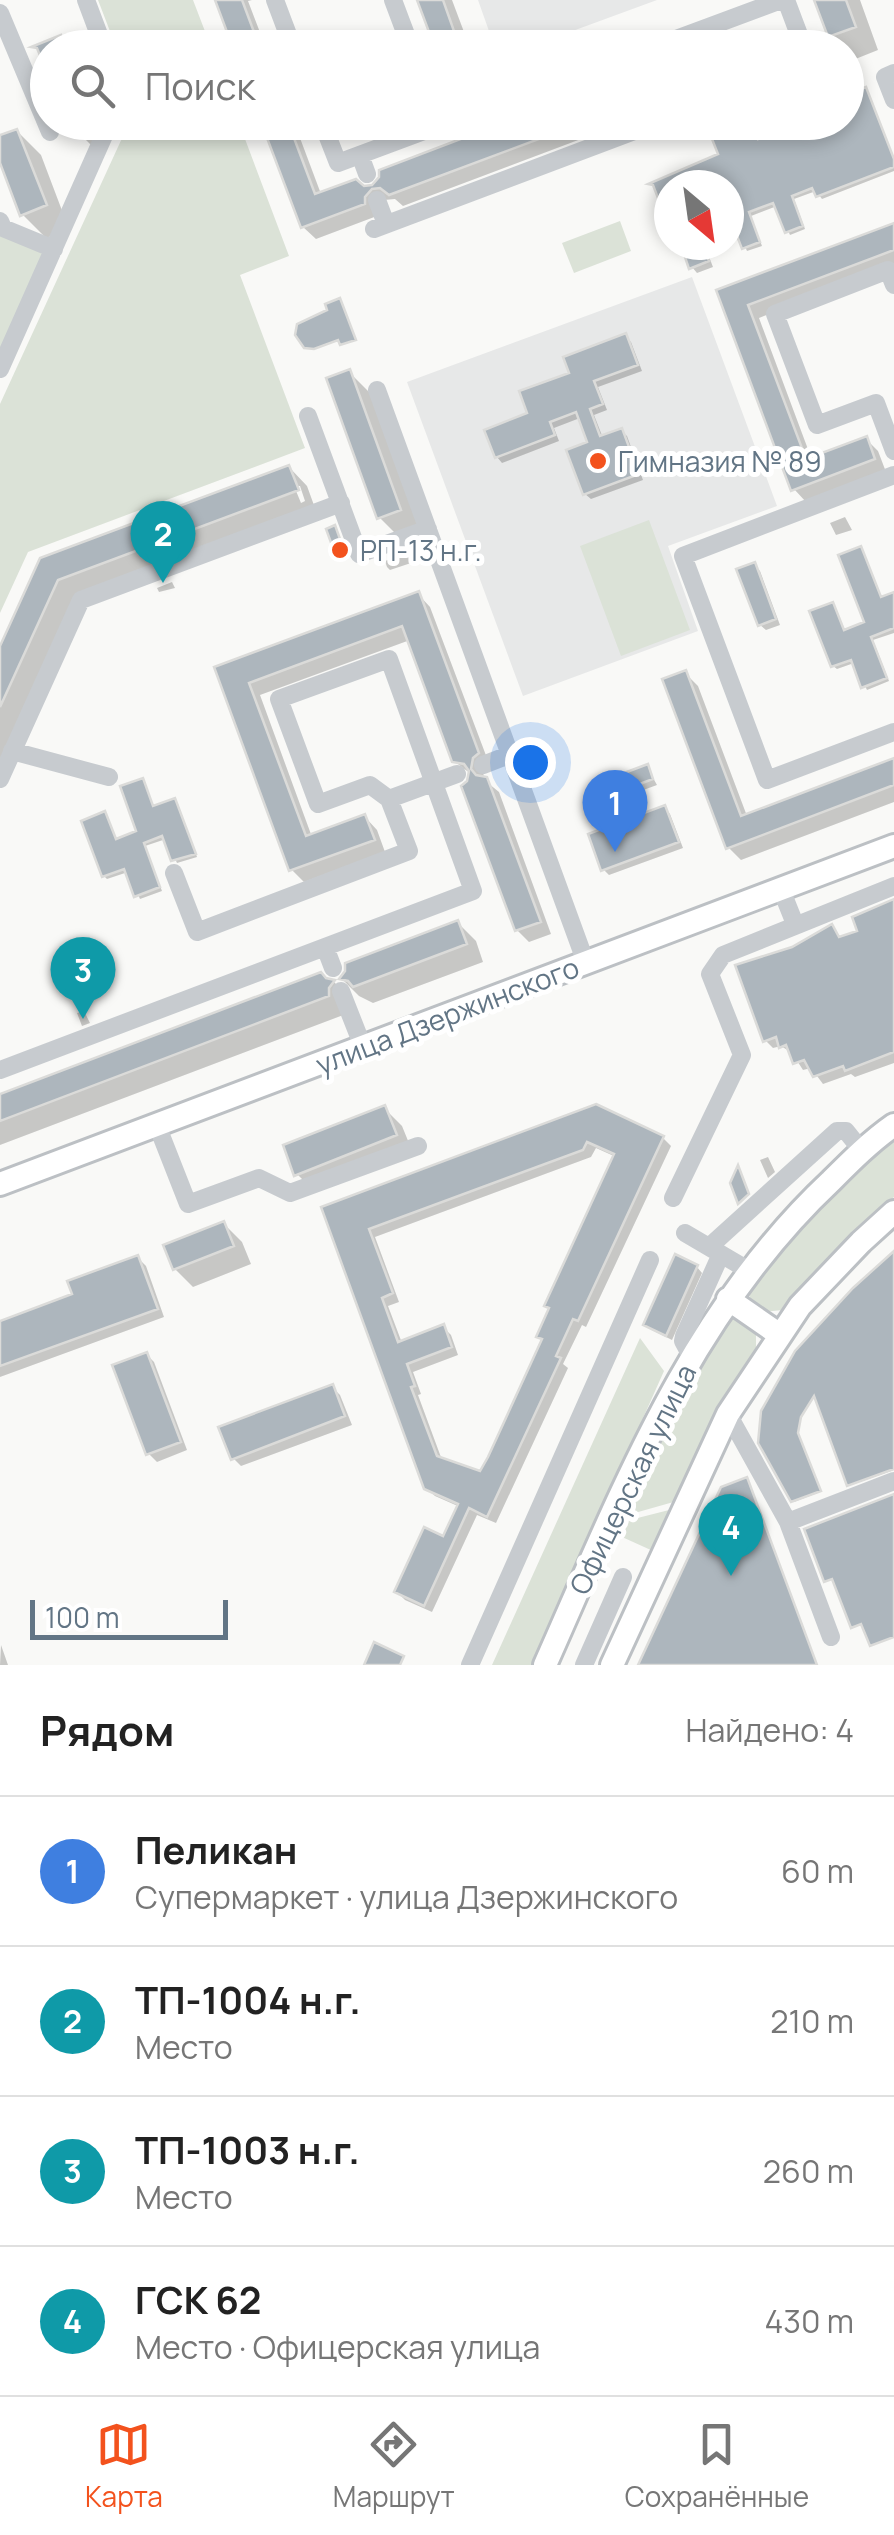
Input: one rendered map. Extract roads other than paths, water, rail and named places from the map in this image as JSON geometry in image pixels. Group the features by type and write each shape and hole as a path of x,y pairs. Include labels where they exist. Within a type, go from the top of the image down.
{"main road":[{"name":"улица Дзержинского","path":"0,1184 894,846"},
{"name":"Офицерская улица","path":"545,1665 648,1434 691,1356 748,1270 797,1212 894,1125"},
{"name":"Офицерская улица","path":"612,1665 728,1414 800,1306 894,1212"},
{"path":"728,1299 780,1335"}],"street":[{"path":"86,0 97,30"},
{"path":"275,0 286,30"},
{"path":"393,0 404,30"},
{"path":"701,30 783,0 796,30"},
{"path":"1,21 30,87"},
{"path":"894,74 885,77 894,100"},
{"path":"0,369 102,140"},
{"path":"329,140 338,163 399,140"},
{"path":"376,200 380,226 610,140"},
{"path":"360,155 367,174"},
{"path":"0,220 3,228 54,248"},
{"path":"894,286 888,270 774,314 817,425 876,403 894,451"},
{"path":"378,390 586,963"},
{"path":"308,416 359,554 428,529"},
{"path":"894,475 683,556 767,780 894,732"},
{"path":"0,778 81,600 341,504"},
{"path":"0,1070 473,891 389,659 279,699 318,804 370,785 389,799 409,851 197,932 174,873"},
{"path":"12,751 110,777"},
{"path":"483,765 510,754"},
{"path":"389,799 457,774"},
{"path":"673,1198 742,1055 710,974 723,955 894,886"},
{"path":"781,889 795,924"},
{"path":"325,947 333,968"},
{"path":"342,991 363,1047"},
{"path":"157,1125 188,1204 259,1178 290,1194 418,1146"},
{"path":"691,1356 683,1340 715,1251 836,1132 846,1131 862,1151"},
{"path":"685,1233 748,1270"},
{"path":"470,1665 650,1260"},
{"path":"728,1414 788,1522 831,1637"},
{"path":"788,1522 894,1482"},
{"path":"584,1665 623,1577"}],"place":[{"name":"Гимназия № 89","path":"598,461"},
{"name":"РП-13 н.г.","path":"340,550"},
{"name":"ТП-1004 н.г.","path":"163,583"},
{"name":"Пеликан","path":"615,852"},
{"name":"ТП-1003 н.г.","path":"83,1019"},
{"name":"ГСК 62","path":"731,1576"}]}
